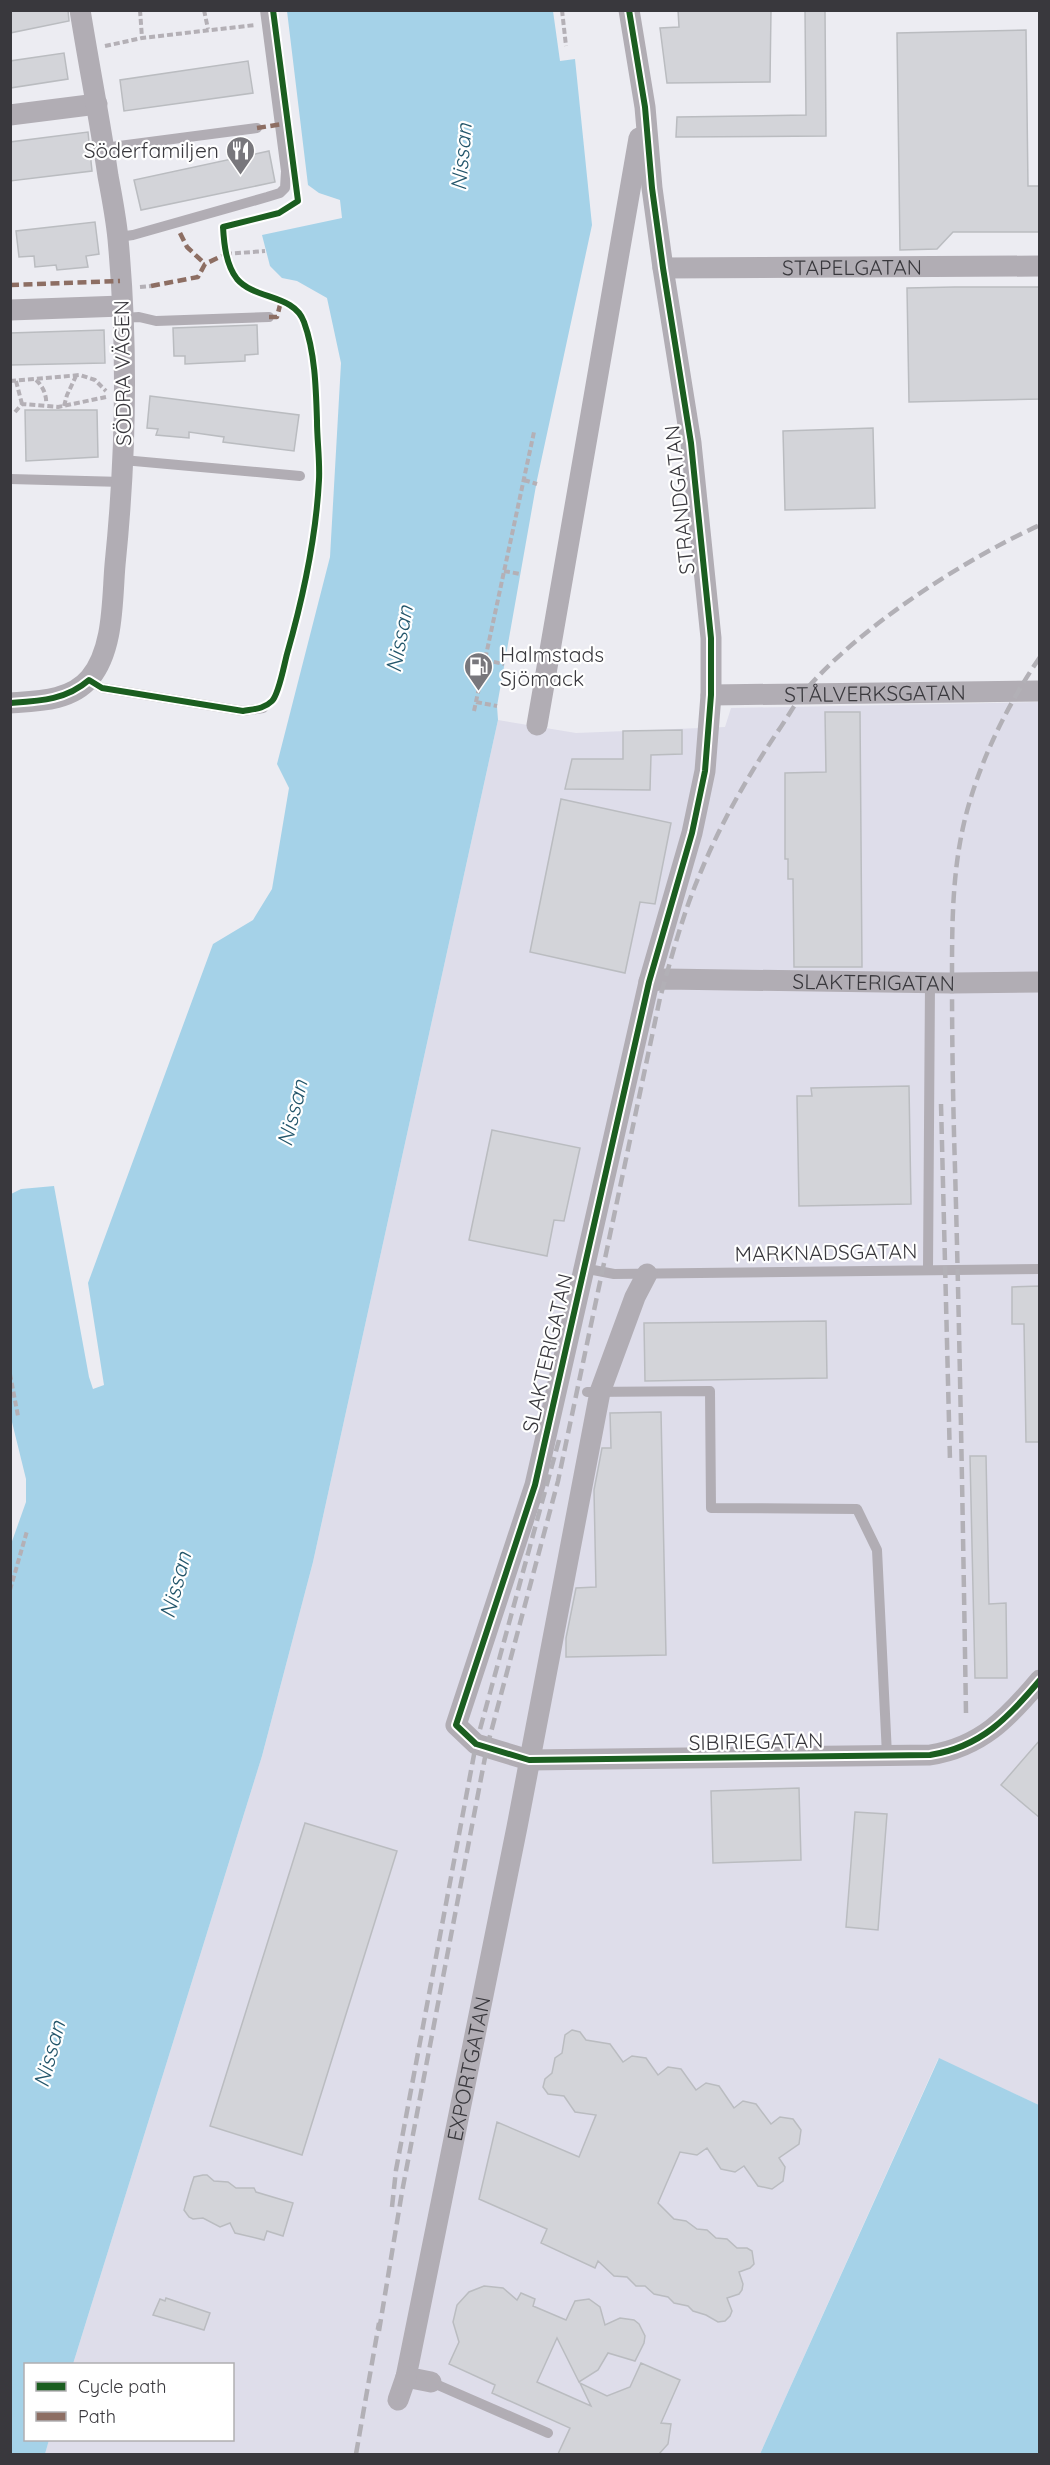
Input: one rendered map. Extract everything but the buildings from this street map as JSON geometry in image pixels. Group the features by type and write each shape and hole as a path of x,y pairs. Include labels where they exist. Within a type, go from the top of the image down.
{"street":[{"name":"SÖDRA VÄGEN","path":"80,10 118,237 122,312 123,482 106,645 98,668 89,680"},
{"name":"STRANDGATAN","path":"629,10 645,107 652,188 663,268 691,443 711,638 711,695 705,771 694,823 649,982"},
{"path":"10,115 97,104"},
{"path":"537,725 645,107"},
{"name":"STAPELGATAN","path":"663,268 1040,266"},
{"path":"10,310 122,312"},
{"path":"10,703 40,701 63,696 77,690 89,680"},
{"name":"STÅLVERKSGATAN","path":"711,695 1040,691"},
{"name":"SLAKTERIGATAN","path":"456,1725 535,1485 583,1268 633,1061 649,982 665,979 930,983 1040,982"},
{"name":"EXPORTGATAN","path":"398,2400 406,2377 529,1760 594,1392 647,1274"},
{"name":"SIBIRIEGATAN","path":"456,1725 476,1744 529,1760 930,1755 945,1753 988,1734 1003,1722 1040,1680"},
{"path":"406,2377 431,2382"}],"lane":[{"path":"118,237 133,235 267,197 280,193 285,188 286,171 265,10"},
{"path":"104,148 257,128"},
{"path":"122,312 156,321 269,317"},
{"path":"123,460 300,476"},
{"path":"10,479 123,482"},
{"path":"89,680 102,688 243,711 263,708"},
{"path":"928,1270 930,983"},
{"name":"MARKNADSGATAN","path":"583,1268 614,1274 1040,1269"},
{"path":"594,1392 710,1391 711,1508 857,1509 877,1550 886,1755"},
{"path":"431,2382 548,2433"}],"path":[{"path":"140,10 142,38"},
{"path":"204,10 208,29"},
{"path":"562,10 566,46"},
{"path":"86,48 208,29 267,24"},
{"path":"226,254 265,251"},
{"path":"136,288 151,286"},
{"path":"64,406 77,375"},
{"path":"77,375 95,380 110,396 64,406 21,404 13,381 77,375"},
{"path":"36,380 41,384 47,399 46,404"},
{"path":"15,412 21,404"},
{"path":"474,711 534,432"},
{"path":"524,480 537,484"},
{"path":"504,571 520,574"},
{"path":"485,660 504,664"},
{"path":"477,702 497,706"},
{"path":"10,1374 18,1416"},
{"path":"10,1590 27,1531"},
{"path":"10,1559 18,1562"}],"shaded area":[{"path":"1039,702 1039,2105 938,2059 760,2454 45,2454 49,2441 234,2441 234,2363 73,2363 262,1756 313,1562 498,720 576,733 725,727 731,708"}],"water":[{"name":"Nissan","path":"287,11 553,11 560,61 575,59 592,225 537,480 497,706 498,720 313,1562 262,1756 73,2363 24,2363 24,2441 49,2441 45,2454 11,2454 10,1547 26,1502 26,1479 11,1418 11,1194 21,1189 54,1186 89,1377 93,1389 104,1385 88,1283 213,944 253,920 272,889 289,788 277,764 330,557 341,363 327,298 297,281 282,278 270,266 262,235 342,218 340,200 319,193 308,185"},
{"path":"939,2058 1039,2105 1039,2454 760,2454"}],"railway":[{"path":"379,2331 402,2192 487,1747 558,1481 660,998 690,900 718,834 746,783 800,697 826,668 882,620 913,598 978,557 1040,525"},
{"path":"966,1713 953,1074 954,901 960,842 977,779 994,737 1040,657"},
{"path":"941,1104 950,1461"},
{"path":"392,2207 396,2170 476,1744 559,1440"},
{"path":"356,2454 379,2323"}],"marked path":[{"path":"257,128 289,123"},
{"path":"180,233 187,247 205,264"},
{"path":"151,286 198,277 205,264 226,254"},
{"path":"10,285 120,281"},
{"path":"269,317 277,317 281,301"}],"cycle path":[{"path":"10,703 62,696 89,680 102,688 243,711 266,706 277,692 303,590 315,524 319,473 314,370 311,345 299,313 292,306 254,291 237,279 228,261 223,227 279,213 298,201 273,10"},
{"path":"629,10 645,107 652,188 663,268 691,443 711,638 711,695 705,771 692,833 649,982 535,1485 456,1725 476,1744 529,1760 930,1755 948,1751 979,1738 1005,1718 1040,1680"}],"place":[{"name":"Söderfamiljen","path":"240,176"},
{"name":"Halmstads Sjömack","path":"479,692"}]}
